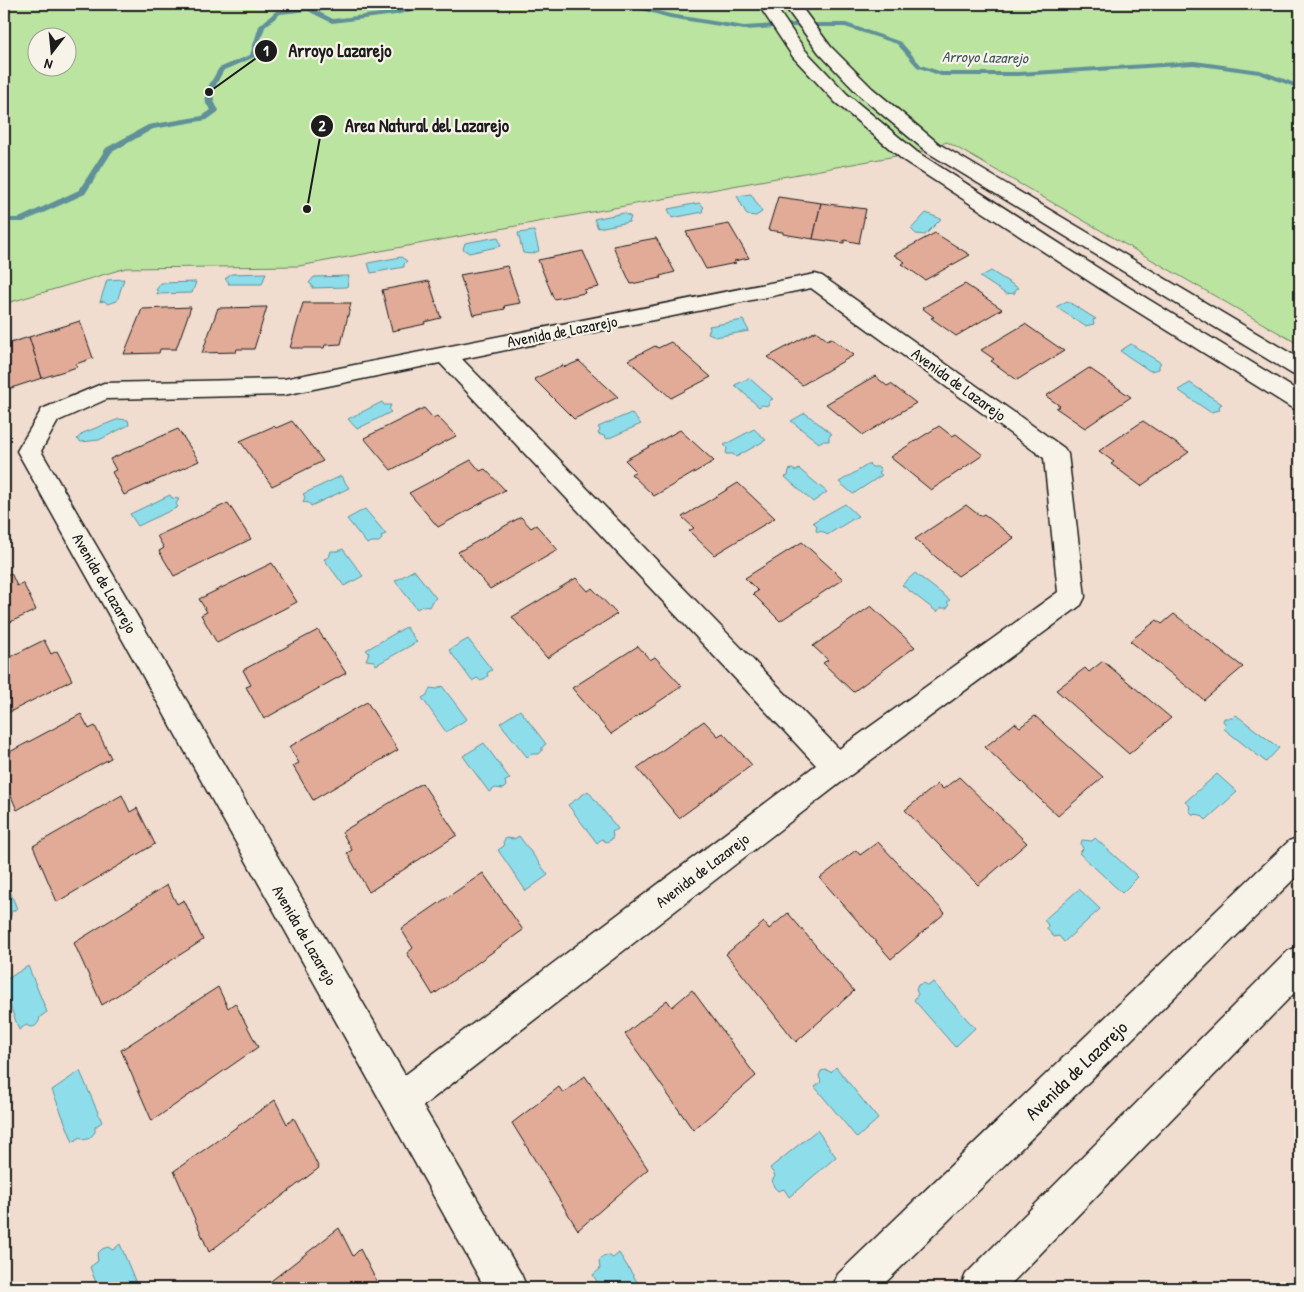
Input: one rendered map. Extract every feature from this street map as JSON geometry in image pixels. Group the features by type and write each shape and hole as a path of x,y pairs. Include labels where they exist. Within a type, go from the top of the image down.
{"street":[{"path":"766,4 799,53 841,98 910,156 1108,284 1300,402"},
{"path":"791,4 825,50 866,92 933,148 1300,369"},
{"name":"Avenida de Lazarejo","path":"400,1101 837,767 1072,597 1056,454 815,280 284,387 104,391 50,415 30,451 400,1101 507,1288"},
{"path":"444,354 837,767"},
{"name":"Avenida de Lazarejo","path":"852,1288 1300,852"},
{"path":"980,1288 1300,963"}],"green space":[{"path":"4,4 1300,4 1300,345 947,142 923,151 299,266 126,268 4,304"}],"water":[{"path":"751,194 762,212 756,216 747,215 737,196"},
{"path":"699,203 704,207 703,212 672,218 668,209"},
{"path":"624,213 631,217 629,222 598,228 594,219"},
{"path":"926,213 941,219 925,235 916,234 911,229"},
{"path":"534,231 539,251 531,254 523,253 518,233"},
{"path":"498,237 501,246 469,253 463,249 465,243"},
{"path":"401,257 407,261 404,267 371,273 368,263"},
{"path":"991,271 1018,288 1015,290 1015,293 1006,294 980,277"},
{"path":"266,273 262,284 228,284 229,282 225,279 231,274"},
{"path":"349,276 347,287 312,288 312,285 309,283 314,277"},
{"path":"124,279 117,301 108,304 104,301 100,302 107,280"},
{"path":"196,282 192,293 157,294 158,291 156,290 161,283"},
{"path":"1067,301 1096,319 1093,320 1094,324 1085,326 1056,307"},
{"path":"743,320 749,331 715,337 708,333 709,326"},
{"path":"1131,344 1161,363 1159,369 1150,371 1120,351"},
{"path":"749,378 773,399 769,401 769,406 762,405 759,407 735,385"},
{"path":"1190,383 1222,404 1219,406 1220,410 1210,412 1178,390"},
{"path":"382,402 384,405 391,405 389,410 391,412 357,429 348,419"},
{"path":"631,413 641,424 607,439 598,434 600,430 598,427"},
{"path":"805,413 832,434 829,436 829,441 819,443 791,421"},
{"path":"119,419 128,420 129,425 99,440 81,442 77,439 83,433"},
{"path":"754,429 766,440 736,457 733,454 726,454 727,448 724,445"},
{"path":"869,464 872,467 879,467 881,470 879,473 882,475 853,494 839,482"},
{"path":"799,469 827,492 813,502 785,477 788,476 789,470 796,471"},
{"path":"341,476 349,488 311,506 309,503 303,502 305,497 303,494"},
{"path":"170,495 172,498 179,499 176,504 178,507 138,526 130,514"},
{"path":"845,504 858,516 827,535 824,532 816,531 817,526 813,522"},
{"path":"365,509 386,534 381,536 382,539 379,542 367,544 347,519"},
{"path":"343,549 363,576 344,586 324,559 329,557 331,551"},
{"path":"414,570 436,598 429,607 422,606 417,609 395,581"},
{"path":"915,573 950,600 947,602 949,605 947,608 940,608 937,612 902,585"},
{"path":"406,627 417,642 376,665 374,661 366,660 369,653 366,650"},
{"path":"468,639 492,670 481,681 477,678 472,681 449,650"},
{"path":"442,686 467,719 446,732 422,698 427,695 430,688 437,689"},
{"path":"520,710 546,744 542,747 542,751 539,754 532,754 527,757 500,723"},
{"path":"1236,715 1279,748 1266,762 1223,728 1226,725 1223,721 1224,718 1233,718"},
{"path":"484,743 510,779 505,781 506,786 503,789 495,788 489,792 463,756"},
{"path":"1217,774 1237,792 1206,820 1201,815 1192,814 1189,810 1190,806 1185,802"},
{"path":"588,791 618,829 612,832 611,840 606,842 602,839 597,843 568,805"},
{"path":"519,836 548,875 526,891 498,850 504,846 503,842 506,838 514,839"},
{"path":"1095,838 1138,877 1122,893 1079,853 1083,849 1082,840 1092,841"},
{"path":"4,876 17,909 11,912 11,916 4,922"},
{"path":"1079,889 1100,909 1064,942 1059,936 1054,937 1047,929 1048,925 1044,920"},
{"path":"28,966 47,1012 40,1017 35,1026 26,1025 19,1030 4,989 4,981"},
{"path":"933,982 975,1028 955,1047 914,1000 918,994 916,990 918,985 923,983 928,986"},
{"path":"836,1067 878,1119 857,1138 815,1087 821,1082 819,1076 821,1071 831,1072"},
{"path":"80,1071 102,1122 95,1127 95,1132 90,1138 84,1140 80,1137 73,1142 52,1090"},
{"path":"817,1130 836,1157 789,1197 784,1189 778,1191 774,1187 772,1181 775,1176 770,1168"},
{"path":"120,1244 138,1288 98,1288 90,1267 98,1261 97,1254 102,1249 108,1247 113,1250"},
{"path":"619,1253 641,1288 601,1288 593,1275 600,1269 599,1261 603,1256 608,1255 613,1258"}],"building":[{"path":"778,197 821,203 813,239 768,230"},
{"path":"821,203 866,209 859,243 844,240 844,243 813,239"},
{"path":"729,224 749,258 734,261 736,263 706,269 686,232"},
{"path":"935,233 970,255 925,280 902,264 905,262 894,255"},
{"path":"656,238 675,272 660,276 661,278 631,284 613,246"},
{"path":"583,251 599,287 584,290 585,293 554,299 538,260"},
{"path":"507,266 520,303 504,306 505,309 473,315 460,275"},
{"path":"429,281 441,318 424,322 425,324 392,331 382,290"},
{"path":"965,284 1002,309 956,336 931,318 934,317 922,308"},
{"path":"303,303 351,303 341,344 325,345 324,348 290,348"},
{"path":"191,307 176,349 160,349 159,353 124,354 142,309"},
{"path":"267,307 254,349 237,349 236,352 202,353 218,308"},
{"path":"80,321 93,358 76,364 77,367 42,378 29,337"},
{"path":"1025,324 1064,351 1017,380 991,361 994,359 981,350"},
{"path":"816,331 827,340 831,338 854,355 802,385 768,357"},
{"path":"29,337 42,378 5,390 4,345"},
{"path":"671,342 711,377 671,398 628,360 655,346 658,348"},
{"path":"579,361 618,397 574,419 534,379 563,365 565,367"},
{"path":"1089,368 1131,397 1085,428 1056,408 1060,406 1046,396"},
{"path":"875,376 887,386 891,384 916,403 863,435 826,404"},
{"path":"424,408 433,418 437,416 456,436 391,470 364,438"},
{"path":"292,421 323,461 272,486 240,441 274,426 276,428"},
{"path":"1143,421 1189,452 1141,486 1111,464 1114,462 1099,451"},
{"path":"939,426 952,436 956,434 983,455 931,490 890,457"},
{"path":"178,429 199,461 124,495 112,472 116,470 110,459"},
{"path":"680,430 714,461 654,496 631,474 636,471 625,460"},
{"path":"471,460 480,471 485,469 505,490 438,527 409,493"},
{"path":"738,483 775,518 714,555 689,531 694,528 682,517"},
{"path":"228,503 251,539 174,576 159,551 164,548 157,536"},
{"path":"966,505 980,516 984,514 1014,538 958,576 915,539"},
{"path":"521,517 531,528 536,525 558,550 490,589 458,552"},
{"path":"802,542 843,579 780,621 753,594 758,591 745,578"},
{"path":"272,563 297,602 217,643 201,615 207,612 199,599"},
{"path":"11,573 17,586 23,583 36,610 4,625 4,576"},
{"path":"576,578 588,591 592,588 617,614 547,658 512,617"},
{"path":"871,606 915,647 853,692 823,663 828,660 813,646"},
{"path":"1174,614 1243,667 1204,700 1130,641 1157,620 1162,624"},
{"path":"318,630 346,673 264,719 246,687 251,685 243,670"},
{"path":"44,640 51,654 57,651 72,680 4,715 4,660"},
{"path":"638,646 650,660 655,657 682,686 611,734 572,688"},
{"path":"1103,661 1171,718 1129,754 1056,690 1085,668 1089,672"},
{"path":"367,702 398,750 313,800 293,766 299,763 289,747"},
{"path":"81,714 89,729 95,726 111,758 17,810 4,780 4,755"},
{"path":"1035,716 1103,777 1058,816 985,747 1015,723 1020,727"},
{"path":"704,721 718,736 723,733 752,765 679,818 637,768"},
{"path":"959,777 1027,843 978,885 905,810 938,784 943,789"},
{"path":"422,783 457,835 369,892 347,853 352,850 342,832"},
{"path":"122,795 130,812 137,808 155,844 57,902 33,846"},
{"path":"878,842 945,913 891,959 820,878 856,850 860,855"},
{"path":"483,873 523,930 433,995 407,953 413,948 401,929"},
{"path":"167,885 177,904 184,900 203,940 102,1005 74,943"},
{"path":"788,913 854,991 796,1042 726,954 764,922 769,929"},
{"path":"218,987 228,1008 235,1003 258,1047 152,1121 121,1050"},
{"path":"692,990 756,1076 693,1130 625,1034 667,1000 672,1007"},
{"path":"585,1076 648,1169 578,1230 512,1123 559,1087 563,1093"},
{"path":"275,1100 287,1124 294,1118 319,1168 209,1252 174,1171"},
{"path":"339,1228 353,1256 360,1249 380,1288 262,1288"}],"waterway":[{"name":"Arroyo Lazarejo","path":"4,220 20,220 82,192 109,150 151,127 204,118 215,110 210,104 209,92 221,69 253,56 262,26 278,12 309,9 332,21 396,13 435,4"},
{"name":"Arroyo Lazarejo","path":"623,4 670,16 744,28 793,25 846,25 899,43 919,66 941,74 1018,74 1194,63 1260,72 1300,87"}],"place":[{"name":"Arroyo Lazarejo","path":"209,92"},
{"name":"Area Natural del Lazarejo","path":"307,209"}]}
